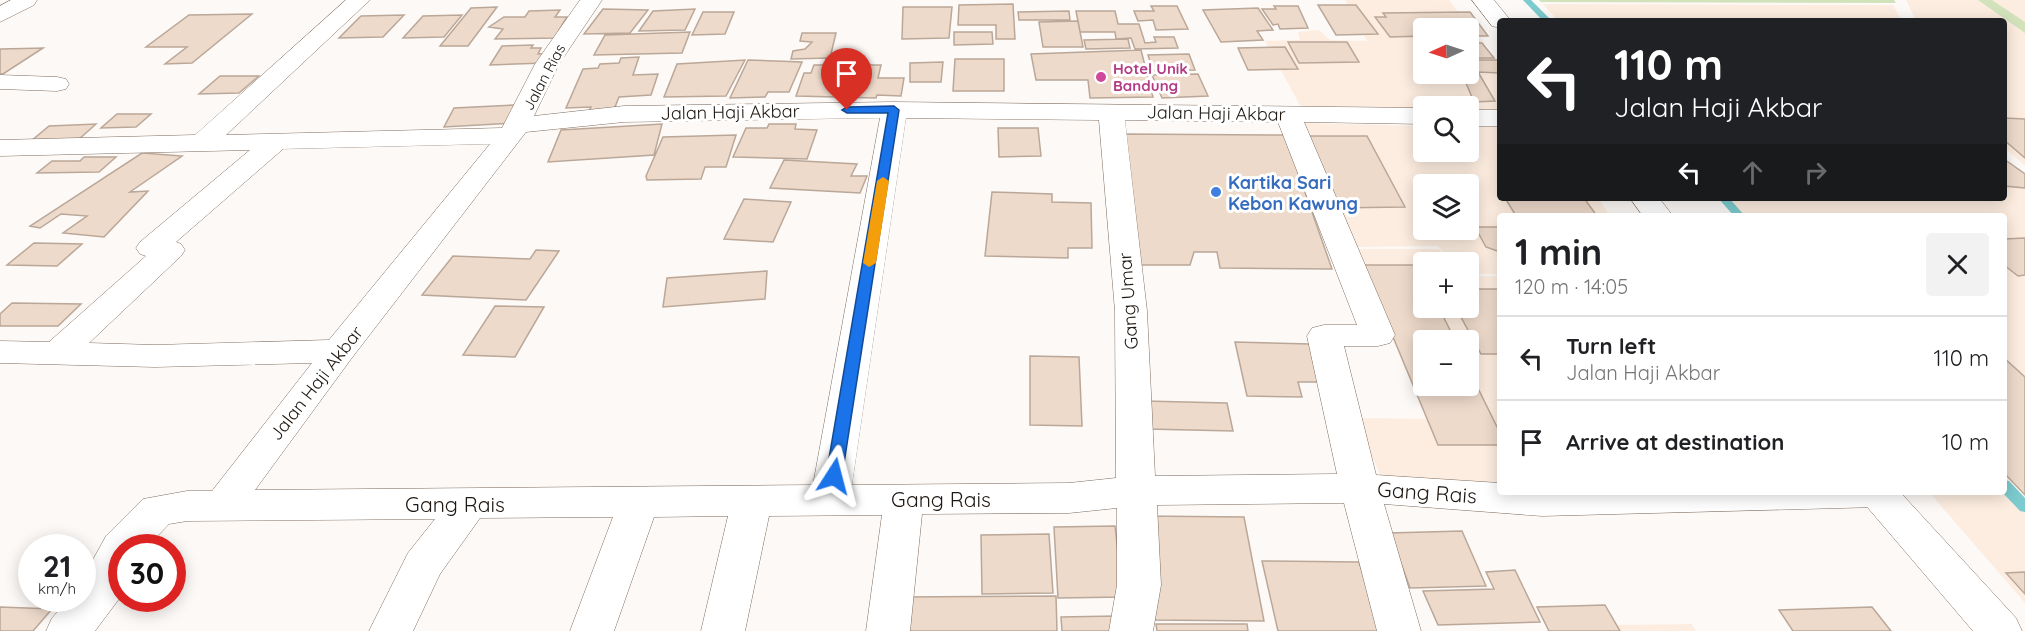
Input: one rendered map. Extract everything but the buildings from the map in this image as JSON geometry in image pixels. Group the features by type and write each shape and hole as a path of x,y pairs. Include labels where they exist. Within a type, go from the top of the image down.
{"street":[{"path":"0,15 26,0"},
{"path":"204,141 358,0"},
{"name":"Jalan Rias","path":"515,130 547,64 591,0"},
{"path":"1483,0 1498,18"},
{"path":"0,82 57,84"},
{"path":"830,500 894,110"},
{"name":"Jalan Haji Akbar","path":"223,505 339,351 515,130 624,114 894,110 1111,111 1413,117"},
{"name":"Gang Umar","path":"1111,111 1131,311 1138,585 1131,631"},
{"path":"1288,114 1378,335 1324,336 1360,488 1399,631"},
{"path":"1479,117 1497,118"},
{"path":"0,148 204,141 276,141 515,130"},
{"path":"57,354 170,250 151,248 276,141"},
{"path":"1646,201 1656,213"},
{"path":"0,352 155,356 339,351"},
{"name":"Gang Rais","path":"68,631 101,593 106,574 120,547 157,510 223,505 638,504 1069,498 1137,491 1360,488 1542,501 1765,495"},
{"path":"1880,495 2000,631"},
{"path":"888,631 904,499"},
{"path":"723,631 752,501"},
{"path":"391,631 423,565 469,504"},
{"path":"592,631 638,504"}],"shaded area":[{"path":"1345,0 1449,0 1463,18 1413,18 1413,84 1479,84 1479,38 1497,61 1497,114 1479,114 1479,96 1413,96 1413,112 1302,109 1265,41 1300,40 1298,32 1319,30 1330,40 1367,41"},
{"path":"1906,0 2025,0 2025,166 2007,150 2007,18 1915,18"},
{"path":"1543,4 1893,5 1900,18 1555,18"},
{"path":"1297,123 1413,126 1413,162 1479,162 1479,127 1497,127 1497,201 1600,201 1608,213 1497,213 1497,274 1479,274 1479,252 1443,252 1438,246 1356,247"},
{"path":"2007,162 2025,178 2025,240 2007,240 2007,213 1733,213 1723,201 2007,201"},
{"path":"2007,244 2025,244 2025,492 2007,474"},
{"path":"1354,249 1439,249 1441,252 1413,252 1413,318 1479,318 1479,276 1497,276 1497,493 1389,495 1355,418 1435,419 1424,396 1479,396 1479,330 1413,330 1413,373"},
{"path":"2007,479 2025,498 2025,603 1932,495 2007,495"},
{"path":"1692,624 1696,631 1550,631 1547,626"}],"green space":[{"path":"1539,0 1894,0 1896,3 1541,2"},
{"path":"1978,0 1992,0 2025,22 2025,33 2007,20 2007,18"}],"waterway":[{"path":"1527,0 1545,18"},
{"path":"1726,201 1737,213"},
{"path":"2007,488 2025,507"}],"slow traffic":[{"path":"869,263 883,181"}],"place":[{"name":"Hotel Unik Bandung","path":"1101,77"},
{"name":"Kartika Sari Kebon Kawung","path":"1216,192"}],"route":[{"path":"834,476 894,110 847,110"}]}
